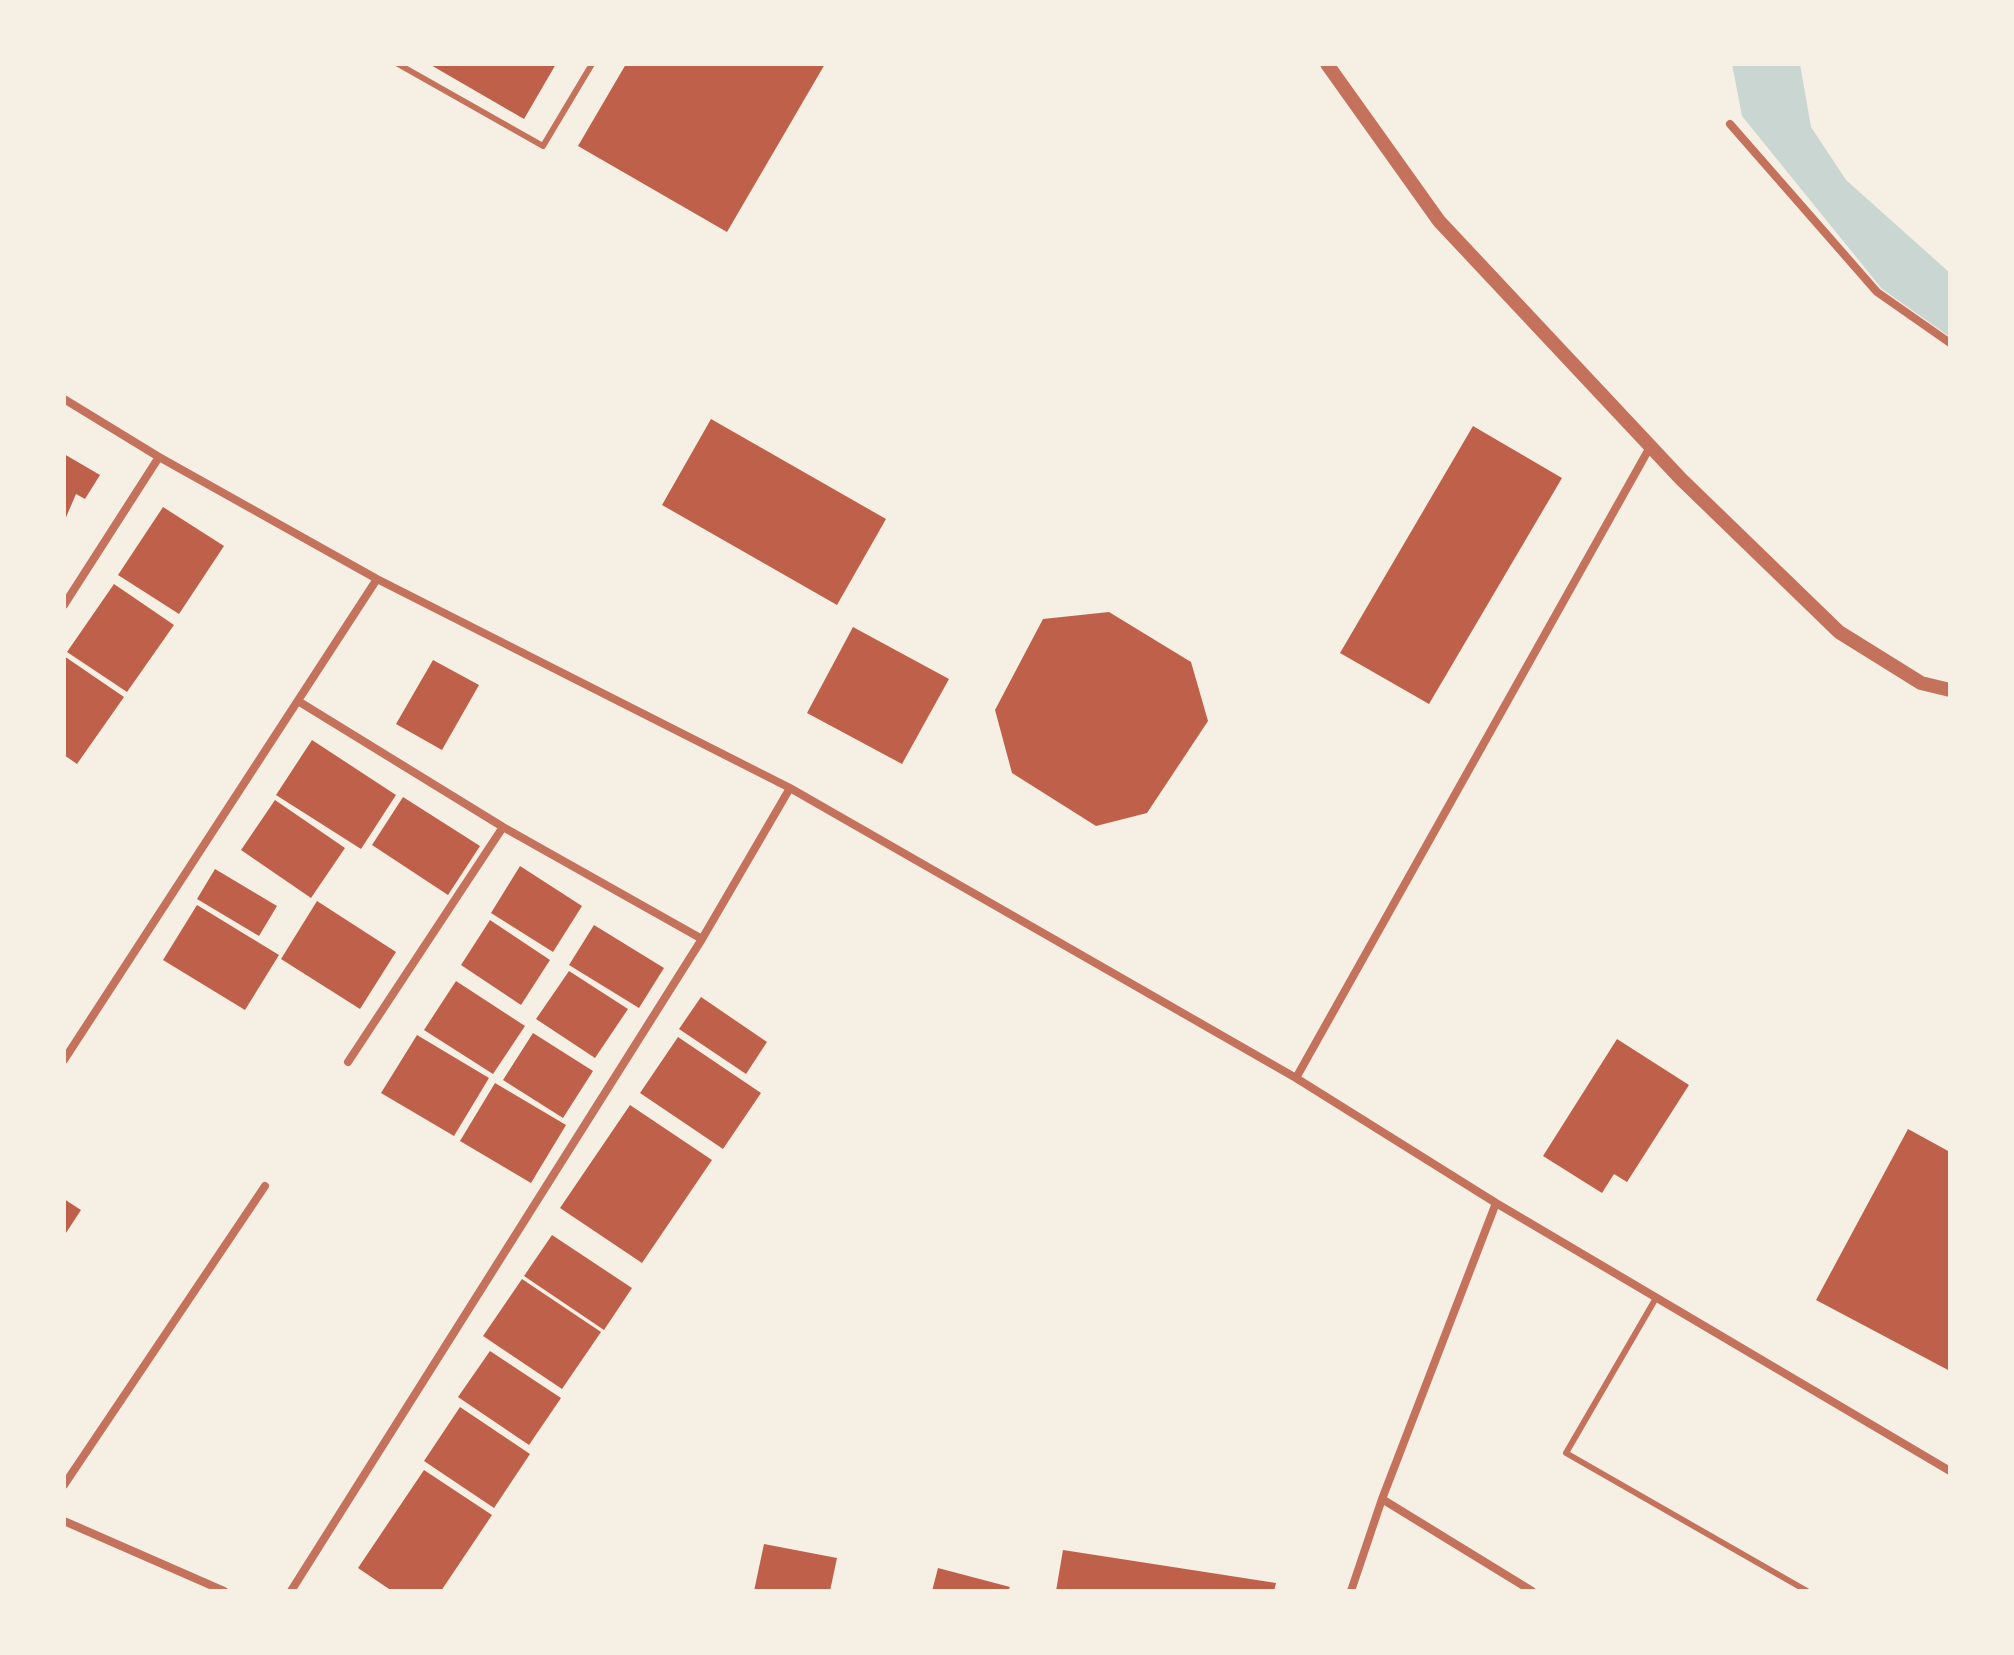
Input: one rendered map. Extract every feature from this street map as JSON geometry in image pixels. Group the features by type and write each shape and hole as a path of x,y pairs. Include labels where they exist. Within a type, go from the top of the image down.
{"street":[{"path":"1327,64 1439,221 1650,447 1839,632 1921,683 1950,690"},
{"path":"1730,124 1877,292 1950,343"},
{"path":"64,399 159,457 377,579 790,788 1296,1078 1496,1203 1950,1471"},
{"path":"1296,1078 1650,447"},
{"path":"64,605 159,457"},
{"path":"64,1060 377,579"},
{"path":"298,701 503,827 702,939"},
{"path":"291,1591 702,939 790,788"},
{"path":"348,1062 503,827"},
{"path":"64,1485 265,1186"},
{"path":"1351,1591 1382,1499 1496,1203"},
{"path":"1382,1499 1532,1591"},
{"path":"64,1521 224,1591"}],"lane":[{"path":"398,64 543,146 592,64"},
{"path":"1656,1298 1566,1453 1807,1591"}],"shaded area":[{"path":"1732,64 1800,64 1811,127 1846,180 1950,273 1950,337 1882,289 1742,116"}],"building":[{"path":"429,64 556,64 524,119"},
{"path":"626,64 825,64 727,232 578,146"},
{"path":"711,419 886,519 837,605 662,505"},
{"path":"1473,426 1562,478 1429,704 1340,653"},
{"path":"64,454 100,475 85,499 76,494 64,522"},
{"path":"163,507 224,546 179,614 118,575"},
{"path":"114,584 174,625 127,692 67,652"},
{"path":"1109,612 1191,662 1208,721 1147,813 1096,826 1012,773 995,710 1043,619"},
{"path":"853,627 949,679 902,764 807,713"},
{"path":"64,656 124,697 77,764 64,755"},
{"path":"433,660 479,685 442,750 396,724"},
{"path":"312,740 396,795 361,849 276,795"},
{"path":"403,797 480,846 448,895 372,845"},
{"path":"275,800 345,848 311,898 241,850"},
{"path":"520,866 582,906 553,952 491,913"},
{"path":"215,869 277,906 259,936 197,899"},
{"path":"317,901 396,952 360,1009 281,959"},
{"path":"197,905 279,955 245,1010 163,960"},
{"path":"490,920 550,960 521,1005 461,965"},
{"path":"594,925 664,968 639,1008 569,965"},
{"path":"569,971 628,1009 595,1058 536,1019"},
{"path":"456,981 525,1026 493,1074 424,1030"},
{"path":"701,997 767,1042 746,1074 679,1029"},
{"path":"533,1033 593,1071 563,1118 503,1080"},
{"path":"417,1035 489,1078 454,1136 381,1093"},
{"path":"678,1037 761,1093 723,1149 640,1093"},
{"path":"1617,1039 1689,1085 1627,1182 1614,1174 1602,1193 1543,1156"},
{"path":"495,1083 566,1125 531,1183 460,1141"},
{"path":"630,1105 712,1160 642,1263 560,1208"},
{"path":"1908,1129 1950,1152 1950,1371 1816,1300"},
{"path":"64,1199 81,1210 64,1236"},
{"path":"552,1235 632,1288 604,1330 524,1276"},
{"path":"522,1279 601,1332 562,1389 483,1336"},
{"path":"490,1351 561,1398 529,1445 458,1397"},
{"path":"460,1407 530,1454 494,1508 424,1461"},
{"path":"424,1470 492,1515 441,1591 392,1591 358,1568"},
{"path":"764,1544 837,1558 830,1591 754,1591"},
{"path":"1063,1550 1276,1583 1274,1591 1056,1591"},
{"path":"938,1568 1010,1587 1008,1591 932,1591"}]}
